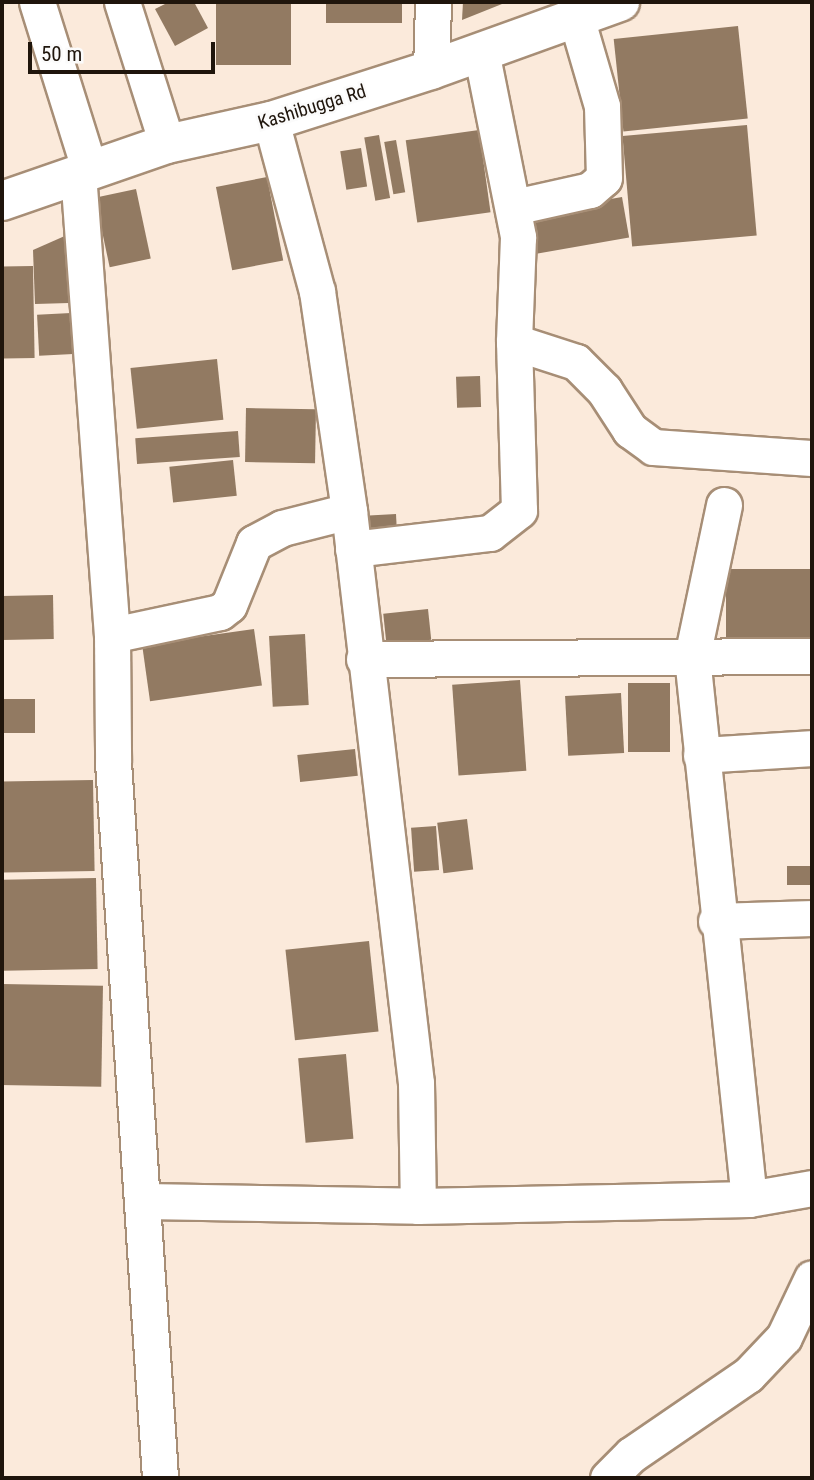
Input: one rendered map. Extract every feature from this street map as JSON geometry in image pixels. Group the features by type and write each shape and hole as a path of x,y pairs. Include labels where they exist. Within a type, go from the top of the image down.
{"main road":[{"name":"Kashibugga Rd","path":"2,201 167,144 271,121 432,70 620,2"}],"street":[{"path":"37,2 84,172 112,635 113,761 145,1201 160,1478"},
{"path":"122,2 167,144"},
{"path":"432,70 433,2"},
{"path":"514,207 590,190 604,178 602,106 576,17"},
{"path":"353,549 490,533 519,510 514,342 519,262 514,207 481,51"},
{"path":"271,121 317,291 349,511 364,659 416,1083 418,1206"},
{"path":"514,342 576,362 629,430 653,447 812,458"},
{"path":"724,505 692,657 716,921 749,1199"},
{"path":"112,635 220,612 229,605 254,543 282,528 349,511"},
{"path":"364,659 812,656"},
{"path":"701,755 812,748"},
{"path":"716,921 812,918"},
{"path":"145,1201 418,1206 749,1199 812,1188"},
{"path":"608,1478 631,1455 748,1375 784,1337 812,1278"}],"building":[{"path":"169,2 194,2 208,28 175,46 155,9"},
{"path":"216,2 291,2 291,65 216,65"},
{"path":"326,2 402,2 402,23 326,23"},
{"path":"463,2 507,2 462,20"},
{"path":"738,26 748,118 623,132 614,39"},
{"path":"747,125 757,236 632,246 622,136"},
{"path":"479,130 491,212 417,222 406,140"},
{"path":"379,135 390,198 375,201 364,138"},
{"path":"396,140 405,192 393,194 384,142"},
{"path":"361,148 367,187 346,190 340,151"},
{"path":"267,177 283,260 232,270 216,187"},
{"path":"136,189 151,258 110,267 95,198"},
{"path":"622,197 629,237 534,254 526,214"},
{"path":"67,235 69,303 35,304 33,250"},
{"path":"33,266 35,358 4,359 2,267"},
{"path":"71,313 73,354 39,356 37,315"},
{"path":"217,359 223,420 137,429 130,368"},
{"path":"480,376 481,407 457,408 456,377"},
{"path":"246,408 316,409 315,463 245,462"},
{"path":"238,431 240,457 137,464 135,438"},
{"path":"233,460 237,496 173,502 169,467"},
{"path":"396,514 397,533 370,534 369,515"},
{"path":"726,569 812,569 812,646 726,646"},
{"path":"53,595 54,639 3,640 2,596"},
{"path":"428,609 431,640 386,645 383,614"},
{"path":"254,629 262,685 150,701 142,645"},
{"path":"305,634 309,705 273,707 269,636"},
{"path":"520,680 526,771 459,776 452,685"},
{"path":"628,683 670,683 670,752 628,752"},
{"path":"621,693 624,753 568,756 565,696"},
{"path":"2,699 35,699 35,733 2,733"},
{"path":"355,749 358,776 300,782 297,755"},
{"path":"93,780 95,871 4,873 2,782"},
{"path":"467,819 473,870 443,873 437,823"},
{"path":"436,826 439,870 414,872 411,828"},
{"path":"787,866 812,866 812,885 787,885"},
{"path":"96,878 98,969 4,971 2,880"},
{"path":"369,941 379,1032 295,1040 285,950"},
{"path":"2,984 103,986 101,1087 2,1085"},
{"path":"346,1054 353,1139 306,1143 298,1058"}]}
